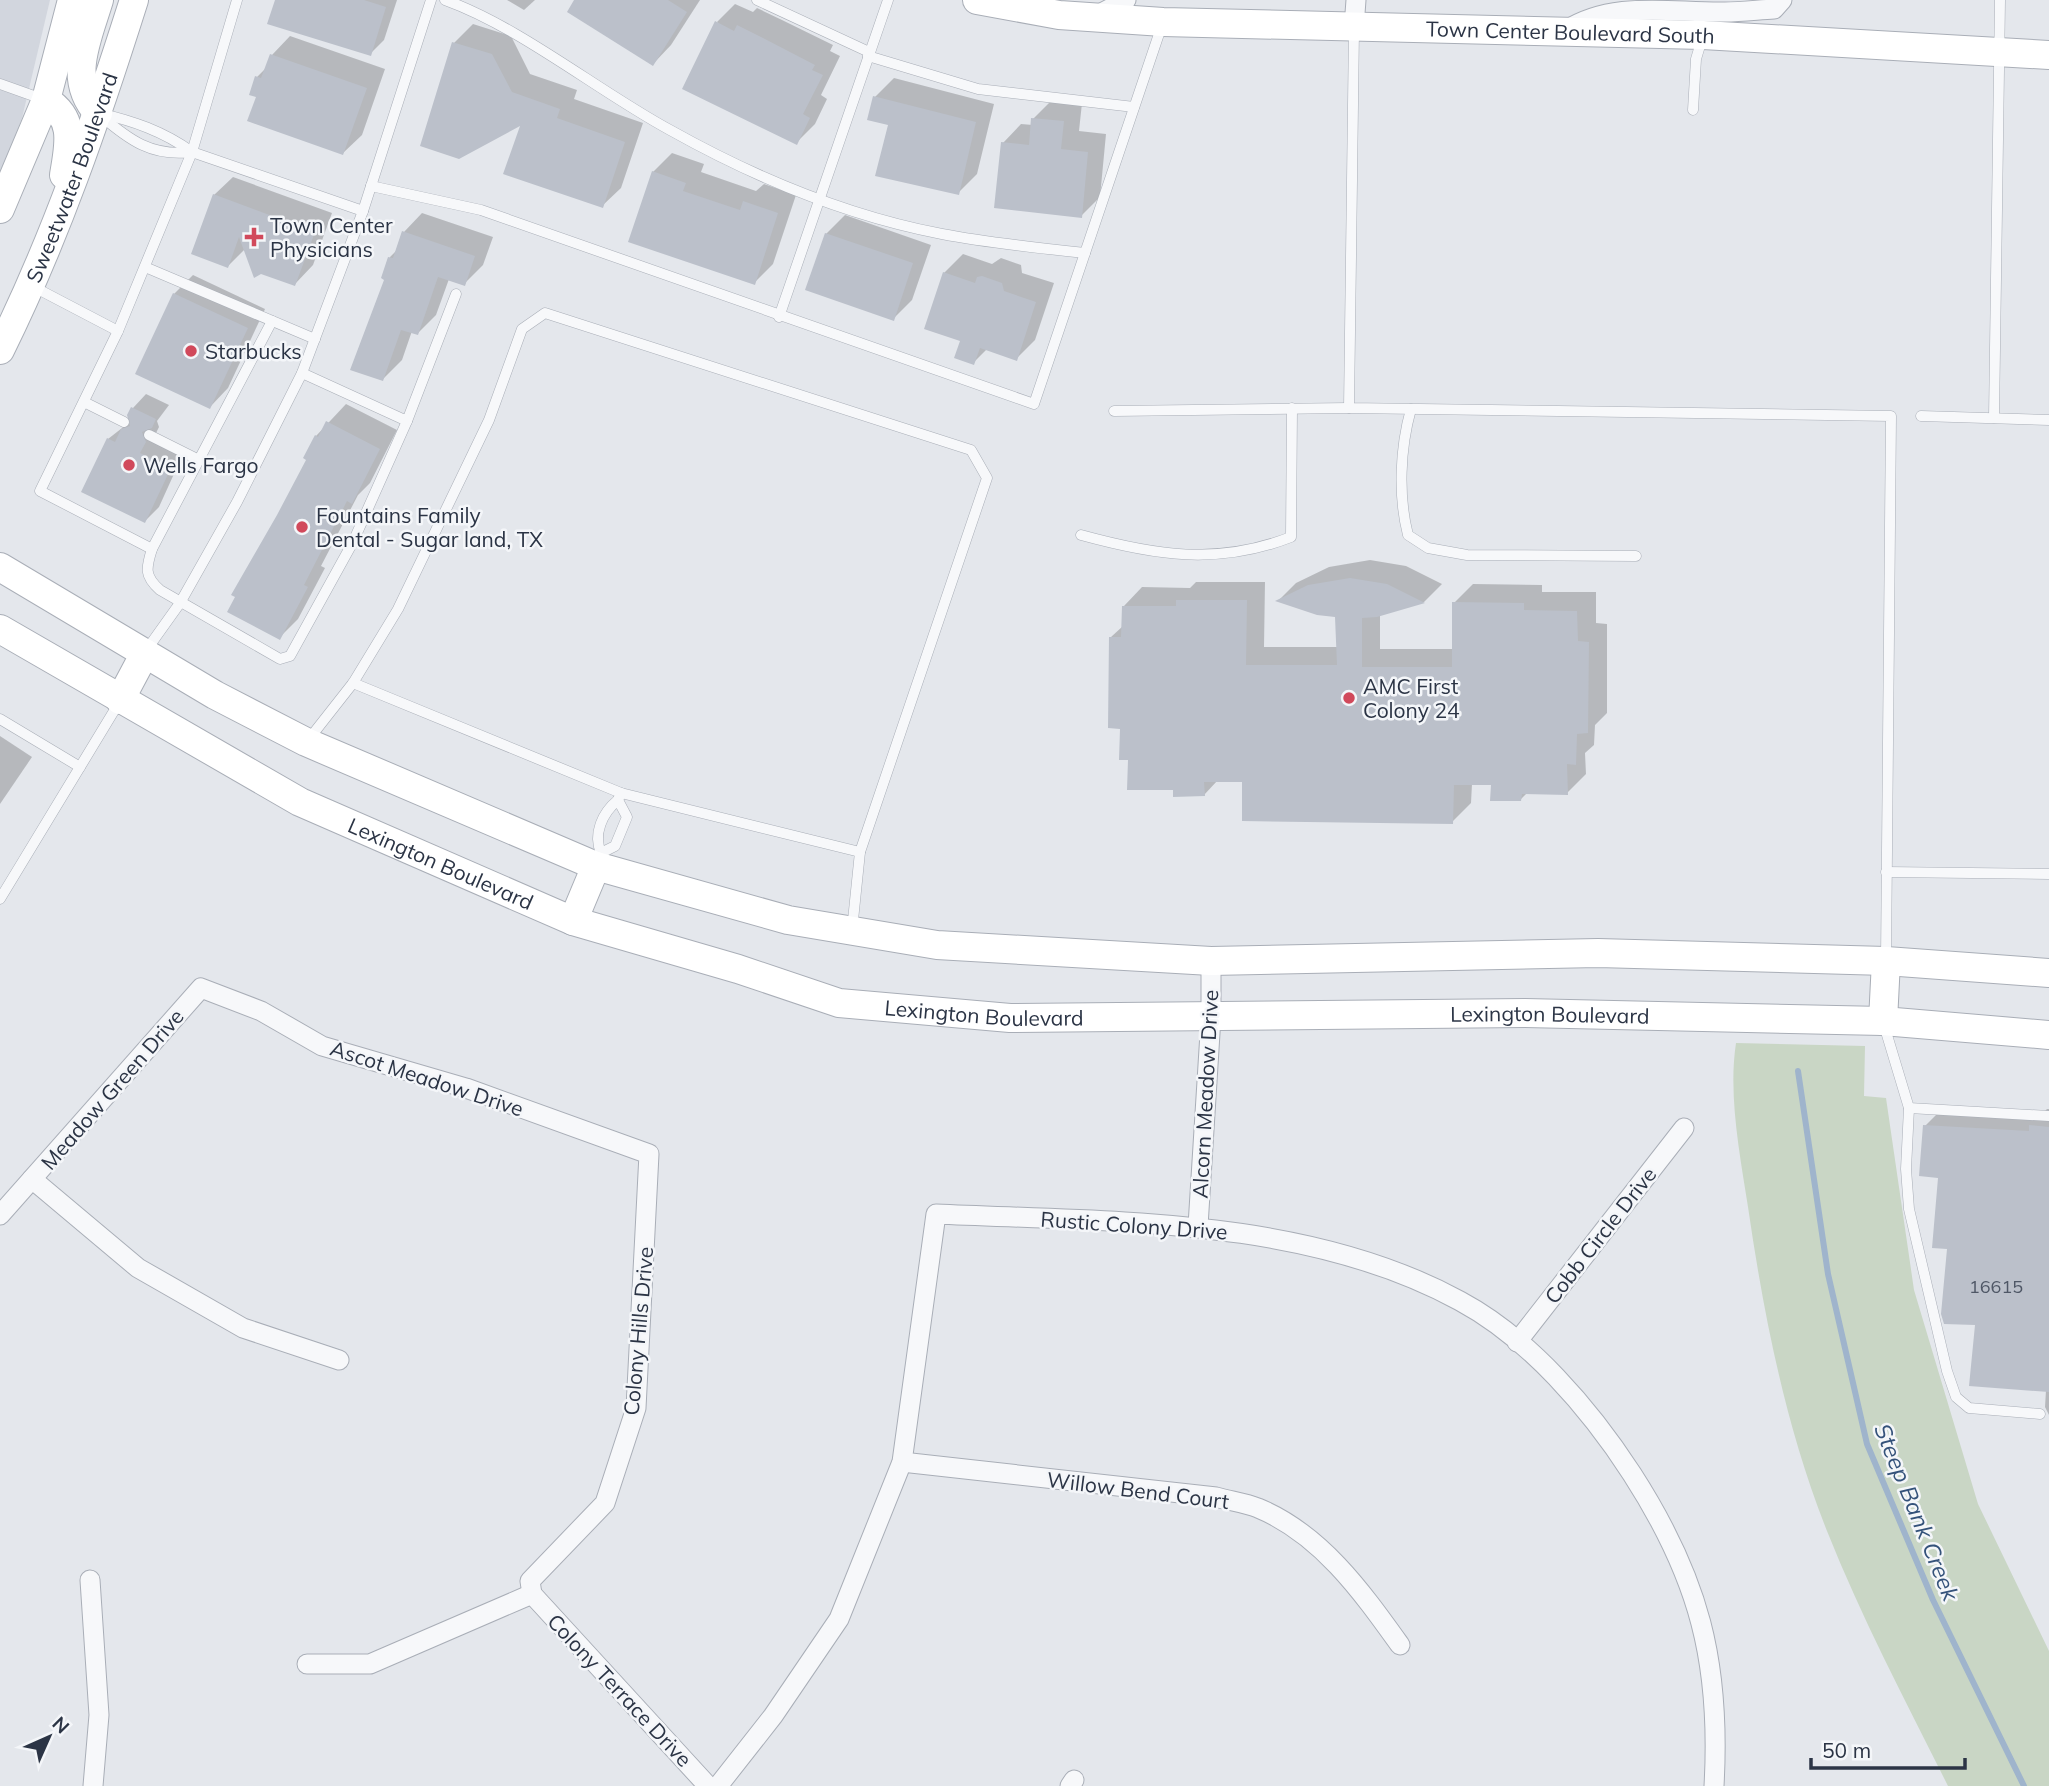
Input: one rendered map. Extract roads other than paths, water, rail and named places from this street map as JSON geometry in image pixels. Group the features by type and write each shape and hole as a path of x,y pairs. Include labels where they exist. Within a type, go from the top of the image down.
{"main road":[{"path":"0,209 46,100 72,0"},
{"path":"98,113 83,94 80,79 99,0"},
{"name":"Sweetwater Boulevard","path":"0,350 56,226 98,113 134,0"},
{"name":"Town Center Boulevard South","path":"976,0 1092,18 1163,22 1355,14 1564,32 1703,35 2049,55"},
{"path":"46,100 60,109 68,123 68,153 56,226"},
{"path":"0,568 215,695 306,742 599,860 788,920 937,945 1211,961 1598,953 1886,961 2049,973"},
{"name":"Lexington Boulevard","path":"0,629 300,803 573,921 738,969 839,1003 1010,1018 1525,1013 1883,1021 2049,1035"},
{"path":"120,700 145,653"},
{"path":"573,921 599,860"},
{"path":"1883,1021 1886,961"}],"street":[{"path":"1092,18 1126,0"},
{"path":"1564,32 1586,18 1628,10 1726,12 1774,9 1782,0"},
{"name":"Alcorn Meadow Drive","path":"1198,1226 1211,1017 1211,961"},
{"name":"Meadow Green Drive","path":"0,1215 201,988 233,1000"},
{"name":"Ascot Meadow Drive","path":"233,1000 261,1011 322,1046 466,1088 626,1145"},
{"name":"Cobb Circle Drive","path":"1517,1342 1684,1128"},
{"name":"Colony Hills Drive","path":"532,1594 530,1581 605,1503 636,1408 649,1154 626,1145"},
{"path":"32,1180 138,1268 243,1328 339,1360"},
{"name":"Rustic Colony Drive","path":"902,1462 936,1213 1198,1226 1281,1240 1402,1273 1462,1302 1517,1342 1568,1390 1605,1432 1663,1522 1684,1567 1703,1632 1715,1696 1714,1786"},
{"path":"718,1786 773,1716 839,1619 902,1462"},
{"name":"Willow Bend Court","path":"902,1462 1216,1497 1258,1508 1295,1529 1335,1561 1367,1598 1400,1645"},
{"path":"90,1580 99,1714 93,1786"},
{"path":"307,1664 370,1664 532,1594"},
{"name":"Colony Terrace Drive","path":"532,1594 708,1786"}],"lane":[{"path":"152,549 40,491 118,331 192,152 237,0"},
{"path":"145,653 180,603 237,502 302,373 363,211 431,0"},
{"path":"445,0 492,22 669,130 729,161 819,198 940,234 1084,253"},
{"path":"757,0 869,54 978,89 1135,107"},
{"path":"779,317 888,0"},
{"path":"1994,418 2000,0"},
{"path":"1349,408 1355,14"},
{"path":"371,186 481,210 779,317 1034,404 1163,22"},
{"path":"1693,110 1696,59 1703,35"},
{"path":"0,84 46,100"},
{"path":"98,113 128,139 169,155 192,152"},
{"path":"98,113 132,121 172,137 192,152 363,211"},
{"path":"145,267 315,339"},
{"path":"31,286 118,331"},
{"path":"272,321 152,549 146,570 149,580 180,603 280,659 290,656 353,542 407,421 456,294"},
{"path":"306,742 353,683 398,609 489,420 522,329 545,313 958,445 971,450 986,478 860,852 852,931"},
{"path":"302,373 407,421"},
{"path":"84,402 124,422"},
{"path":"1081,535 1159,554 1256,551 1291,537 1292,408"},
{"path":"1114,411 1349,408 1891,416 1886,961"},
{"path":"1410,409 1404,434 1402,513 1408,535 1428,548 1467,555 1636,556"},
{"path":"1921,416 2049,420"},
{"path":"149,435 199,460"},
{"path":"353,683 619,797 860,852"},
{"path":"0,899 120,700"},
{"path":"0,719 80,767"},
{"path":"599,860 615,846 627,817 619,797"},
{"path":"599,860 596,840 606,809 619,797"},
{"path":"1886,872 2049,874"},
{"path":"1883,1021 1909,1108 1906,1169 1909,1209 1947,1371 1956,1396 1969,1408 2040,1414"},
{"path":"1909,1108 2049,1116"}],"waterway":[{"name":"Steep Bank Creek","path":"1798,1071 1828,1274 1867,1444 1933,1600 2024,1786"}],"place":[{"name":"Town Center Physicians","path":"254,237"},
{"name":"Starbucks","path":"191,351"},
{"name":"Wells Fargo","path":"129,465"},
{"name":"Fountains Family Dental - Sugar land, TX","path":"302,527"},
{"name":"AMC First Colony 24","path":"1349,698"}]}
